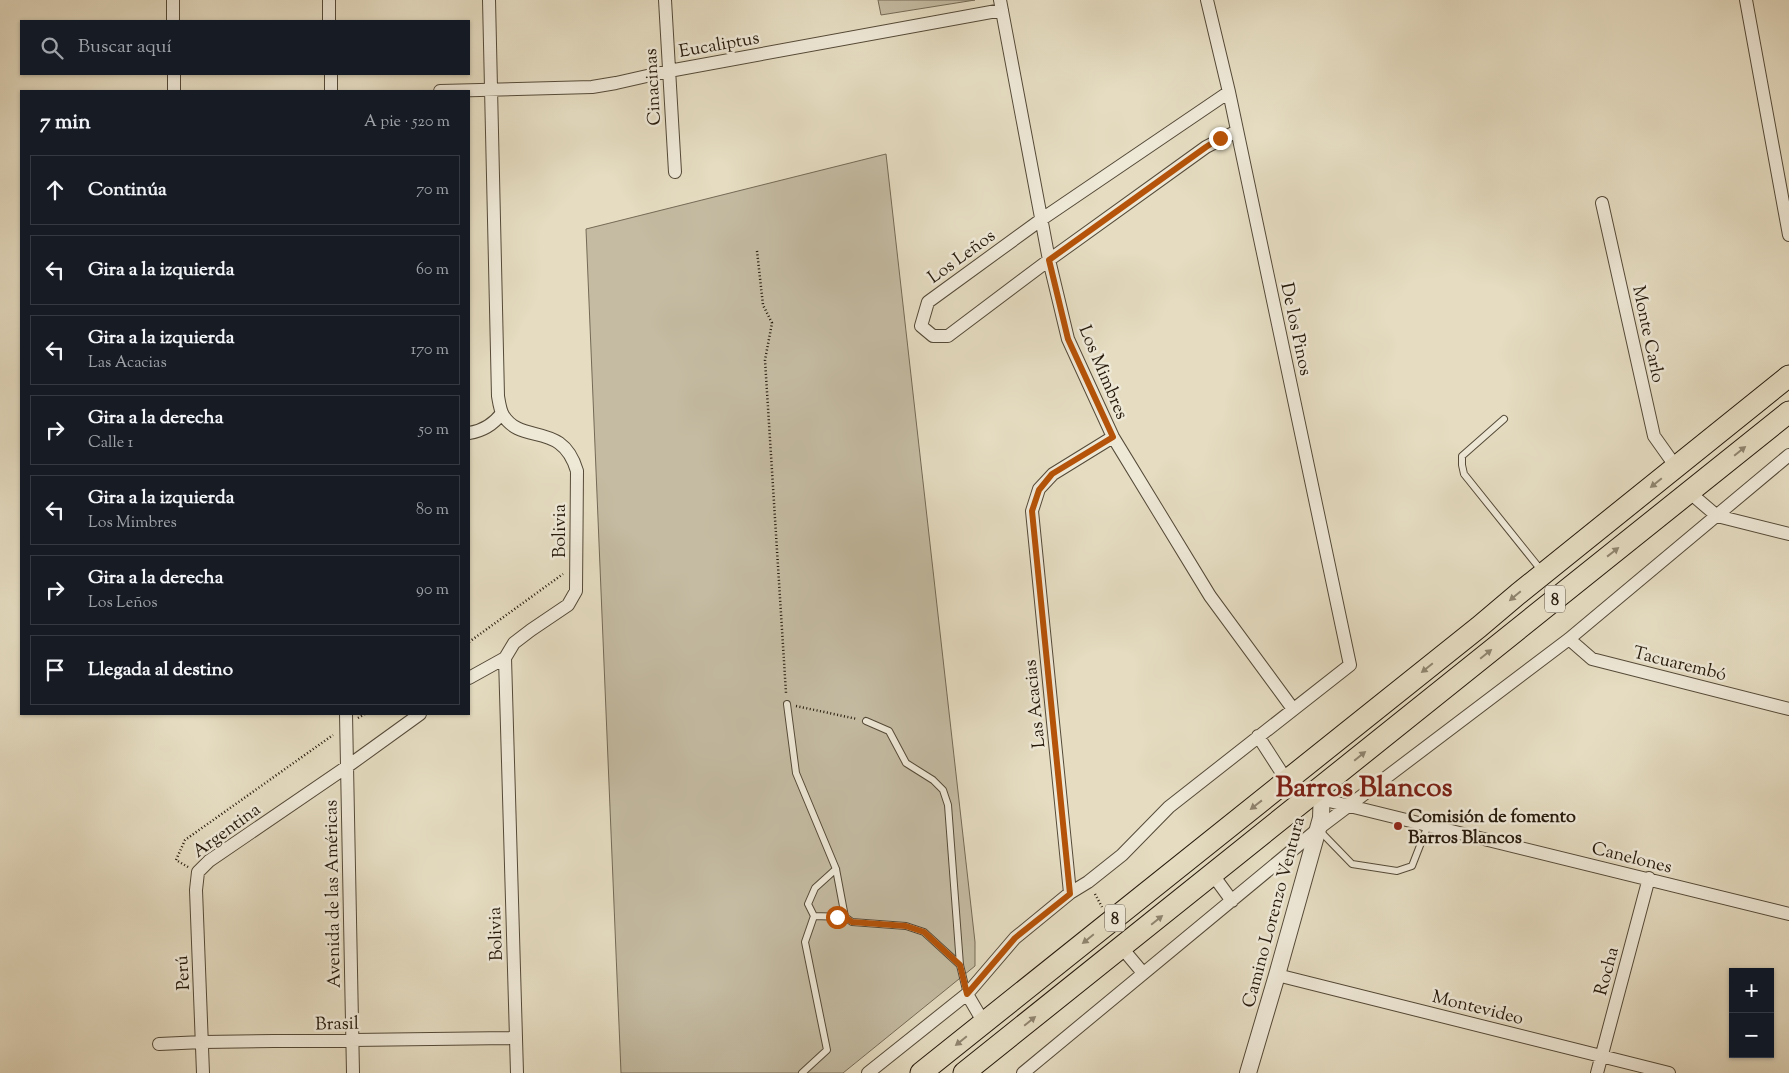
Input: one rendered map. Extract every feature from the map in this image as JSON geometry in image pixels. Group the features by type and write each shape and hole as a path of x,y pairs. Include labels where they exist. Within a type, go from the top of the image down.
{"highway":[{"name":"8","path":"964,1073 1213,875 1479,627 1789,376"},
{"name":"8","path":"921,1073 1287,780 1316,780 1689,492 1789,412"}],"street":[{"path":"173,0 173,20"},
{"path":"329,0 329,20"},
{"path":"470,433 478,432 494,423 502,413 498,396 489,0"},
{"name":"Cinacinas","path":"665,0 675,172"},
{"name":"De los Pinos","path":"1207,0 1229,92 1350,665 1293,709"},
{"path":"1746,0 1789,235"},
{"name":"Eucaliptus","path":"470,90 592,87 1001,5"},
{"name":"Los Mimbres","path":"1001,5 1049,260 1068,339 1113,437 1210,596 1293,709"},
{"path":"174,75 174,90"},
{"path":"331,75 331,90"},
{"name":"Los Leños","path":"1229,92 1042,219 928,302 921,326 933,336 948,336 1049,260 1206,147 1220,138 1237,131"},
{"name":"Monte Carlo","path":"1602,203 1654,436 1676,467"},
{"name":"Bolivia","path":"502,413 508,422 520,430 549,436 561,444 573,458 577,471 576,591 568,605 514,643 505,658 517,1073"},
{"name":"Las Acacias","path":"1070,894 1032,511 1039,490 1052,474 1113,437"},
{"path":"1023,1073 1318,830 1570,639 1789,455"},
{"path":"1689,492 1716,516 1789,534"},
{"name":"Tacuarembó","path":"1570,639 1592,659 1789,708"},
{"path":"470,677 505,658"},
{"path":"868,1073 967,994 1015,938 1122,855 1169,807 1293,709"},
{"name":"Argentina","path":"198,872 209,861 419,715"},
{"name":"Avenida de las Américas","path":"346,720 353,1073"},
{"path":"1258,736 1287,780"},
{"name":"Canelones","path":"1316,780 1350,806 1649,878 1789,914"},
{"name":"Camino Lorenzo Ventura","path":"1248,1073 1278,975 1321,818 1316,780"},
{"name":"Perú","path":"198,872 196,890 203,1073"},
{"path":"1213,875 1232,901"},
{"name":"Rocha","path":"1597,1073 1649,878"},
{"path":"1122,948 1143,973"},
{"name":"Montevideo","path":"1278,975 1669,1073"},
{"path":"967,994 984,1023"},
{"name":"Brasil","path":"159,1044 516,1038"}],"lane":[{"path":"1504,420 1462,456 1464,474 1544,573"},
{"path":"787,704 796,772 836,869 845,917"},
{"path":"866,721 889,731 906,763 934,780 942,790 948,805 960,965 967,994"},
{"path":"1318,830 1352,864 1397,871 1412,866 1428,825"},
{"path":"802,1073 827,1050 805,942 814,916 808,904 814,888 836,869"},
{"path":"814,916 845,917 852,922 906,926 924,932 960,965"}],"path":[{"path":"757,251 763,305 772,323 765,360 787,704 866,721"},
{"path":"470,641 561,574 577,566"},
{"name":"Argentina","path":"198,872 176,860 185,840 346,720 363,715"},
{"path":"1088,882 1110,922"}],"shaded area":[{"path":"878,0 975,0 881,15"},
{"path":"886,154 975,942 975,966 843,1073 621,1073 586,229"}],"place":[{"name":"Comisión de fomento Barros Blancos","path":"1398,826"}],"district":[{"name":"Barros Blancos","path":"1364,786"}],"route":[{"path":"837,917 845,917 852,922 906,926 924,932 960,965 967,994 1015,938 1070,894 1032,511 1039,490 1052,474 1113,437 1068,339 1049,260 1220,138"}]}
